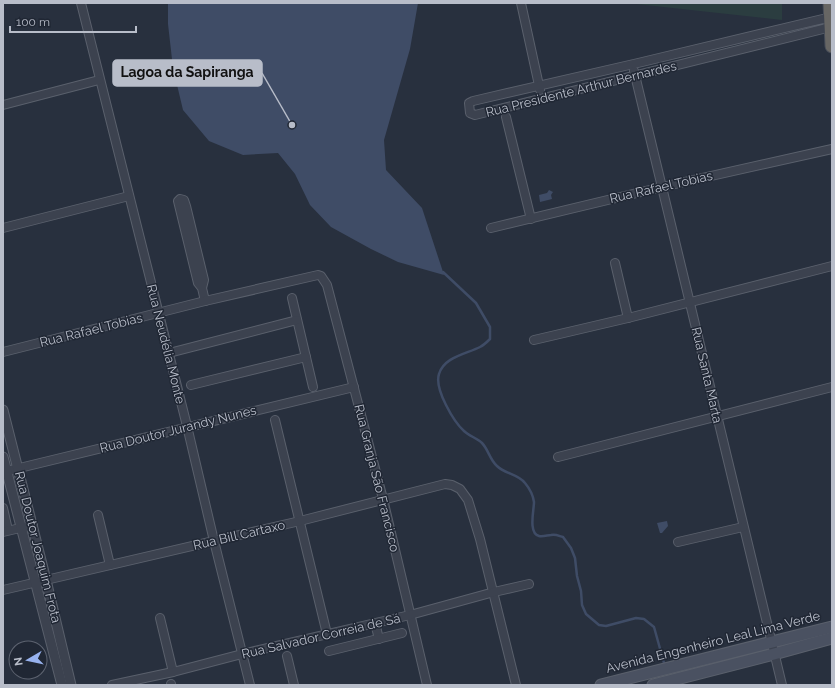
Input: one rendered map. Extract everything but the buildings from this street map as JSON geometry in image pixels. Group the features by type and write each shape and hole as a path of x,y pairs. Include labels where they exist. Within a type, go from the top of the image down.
{"highway":[{"path":"830,3 832,46"}],"main road":[{"name":"Avenida Engenheiro Leal Lima Verde","path":"603,685 832,627"},
{"name":"Avenida Engenheiro Leal Lima Verde","path":"653,685 832,638"}],"street":[{"name":"Rua Neudélia Monte","path":"81,3 250,685"},
{"path":"520,3 542,98"},
{"name":"Rua Presidente Arthur Bernardes","path":"831,22 723,54 636,76 475,115 470,113 469,103 473,101 720,44 831,22"},
{"path":"720,44 723,54"},
{"name":"Rua Santa Marta","path":"633,64 770,642 782,685"},
{"path":"3,105 99,80"},
{"path":"506,117 531,219"},
{"name":"Rua Rafael Tobias","path":"491,228 662,186 832,149"},
{"path":"3,228 129,196"},
{"path":"202,288 204,280 186,206 184,200 180,199 178,201 198,283 202,288 205,301"},
{"path":"614,264 628,318"},
{"path":"534,340 628,318 832,266"},
{"name":"Rua Rafael Tobias","path":"3,352 158,312 318,275"},
{"name":"Rua Granja São Francisco","path":"318,275 324,278 327,285 383,499 427,685"},
{"path":"292,298 313,387"},
{"path":"169,354 297,320"},
{"path":"191,386 306,357"},
{"name":"Rua Doutor Jurandy Nunes","path":"5,471 354,387"},
{"path":"558,457 832,387"},
{"name":"Rua Doutor Joaquim Frota","path":"3,410 33,525 71,685"},
{"path":"276,420 327,634"},
{"name":"Rua Doutor Joaquim Frota","path":"3,457 5,471 22,528 62,685"},
{"name":"Rua Bill Cartaxo","path":"3,590 300,521 445,484 452,485 460,489 468,500 494,592"},
{"path":"3,508 6,531 33,525"},
{"path":"98,515 110,565"},
{"path":"678,542 743,527"},
{"name":"Rua Salvador Correia de Sá","path":"112,685 173,672 242,654 410,615 528,584"},
{"path":"494,592 516,685"},
{"path":"160,618 173,672"},
{"path":"375,623 379,639"},
{"path":"329,651 402,633"},
{"path":"287,656 294,685"}],"shaded area":[{"path":"627,3 782,3 782,20"}],"water":[{"path":"168,3 418,3 410,49 384,140 386,170 422,208 444,275 398,262 331,227 310,205 295,174 278,153 243,155 209,141 183,110 173,68 168,24"},
{"path":"549,190 553,192 551,195 552,199 540,202 539,195 547,193"},
{"path":"667,521 668,526 662,533 660,533 657,523"}],"waterway":[{"path":"443,272 476,303 490,327 490,339 480,347 450,360 442,368 439,374 439,388 450,413 464,431 482,443 493,461 500,469 519,478 527,485 534,502 533,526 536,534 539,536 554,535 563,537 571,548 575,558 582,605 586,614 599,625 606,626 636,618 644,619 654,627 664,663"}],"place":[{"name":"Lagoa da Sapiranga","path":"292,125"}]}
